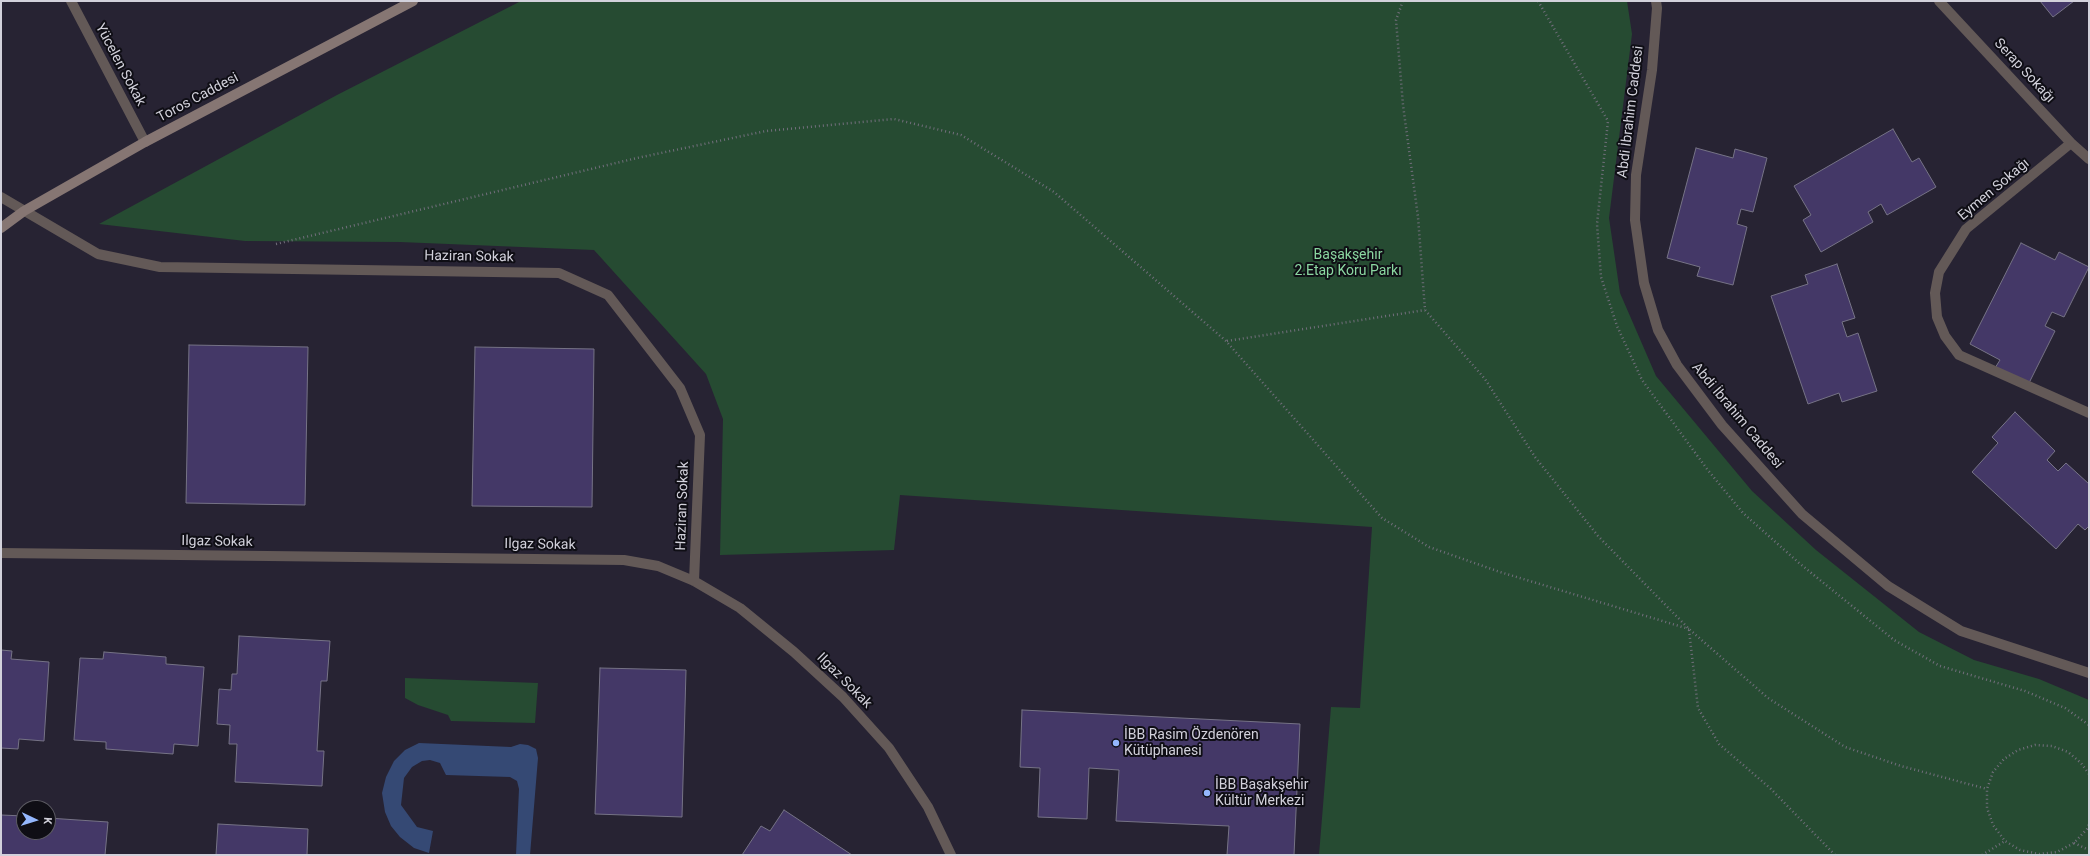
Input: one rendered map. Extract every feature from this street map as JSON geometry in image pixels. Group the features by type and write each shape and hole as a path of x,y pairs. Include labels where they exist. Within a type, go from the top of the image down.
{"main road":[{"name":"Toros Caddesi","path":"1,228 24,211 145,142 413,1"}],"street":[{"name":"Yücelen Sokak","path":"71,1 145,142"},
{"name":"Abdi İbrahim Caddesi","path":"1656,1 1657,8 1652,70 1636,175 1635,220 1644,283 1658,330 1677,366 1722,425 1802,514 1888,586 1961,631 2089,673"},
{"name":"Serap Sokağı","path":"1939,1 2071,143 2089,160"},
{"name":"Eymen Sokağı","path":"2071,143 1966,230 1939,272 1935,293 1937,317 1945,336 1959,355 2089,414"},
{"name":"Haziran Sokak","path":"1,197 98,254 160,267 559,273 608,295 680,388 700,435 694,581"},
{"name":"Ilgaz Sokak","path":"1,553 624,560 658,566 694,581 740,608 794,652 843,697 888,748 928,807 951,855"}],"path":[{"path":"1403,1 1396,20 1403,105 1418,218 1424,310 1485,379 1535,457 1598,536 1689,630 1768,698 1845,746 1901,766 1987,789"},
{"path":"1538,1 1608,121"},
{"path":"270,245 637,158 758,132 894,119 961,136 1054,192 1226,341 1382,518 1429,547 1500,572 1689,630"},
{"path":"1226,341 1424,310"},
{"path":"1689,630 1698,708 1719,744 1772,789 1835,855"},
{"path":"2089,774 2081,763 2068,752 2052,746 2035,745 2018,750 2004,759 1993,772 1987,789 1987,808 1993,826 2005,840 2020,850 2039,854 2057,852 2074,843 2087,829 2089,824"},
{"path":"1982,855 2005,840"},
{"path":"2074,843 2089,850"}],"green space":[{"name":"Başakşehir 2.Etap Koru Parkı","path":"521,1 1627,1 1632,34 1609,218 1620,293 1656,376 1752,491 1816,550 1919,632 1974,660 2039,679 2089,700 2089,855 1319,855 1331,707 1360,708 1372,527 900,495 894,550 720,555 723,419 706,374 594,250 400,242 245,241 99,224 337,95"},
{"path":"405,678 538,683 535,723 451,721 448,715 418,705 405,698"}],"water":[{"path":"419,743 511,747 520,744 528,745 536,749 538,758 530,855 516,855 519,789 517,781 510,777 446,775 440,763 430,760 422,761 412,767 404,778 401,805 417,827 433,831 429,853 414,848 400,837 391,826 385,812 382,793 386,777 394,761 405,750"}],"building":[{"path":"2040,1 2074,1 2053,17"},
{"path":"1893,129 1912,162 1919,158 1936,187 1887,215 1881,204 1868,212 1873,222 1821,252 1803,220 1811,215 1794,186"},
{"path":"1696,148 1733,158 1735,149 1767,158 1753,212 1741,209 1737,224 1747,227 1733,285 1697,276 1700,267 1667,258"},
{"path":"2021,243 2055,260 2059,252 2089,267 2064,317 2052,312 2045,326 2055,331 2028,385 1995,368 2000,360 1970,344"},
{"path":"1837,264 1855,318 1842,322 1847,337 1858,333 1877,391 1842,402 1839,393 1808,404 1771,296 1808,284 1805,275"},
{"path":"189,345 308,347 305,505 186,503"},
{"path":"475,347 594,349 592,507 472,506"},
{"path":"2015,412 2055,451 2047,460 2058,471 2066,463 2089,484 2089,526 2085,530 2078,524 2056,549 1972,472 1998,443 1992,437"},
{"path":"239,636 330,641 327,681 321,681 317,751 324,751 322,786 235,782 237,744 229,744 230,725 217,724 219,689 231,690 232,674 237,674"},
{"path":"1,650 12,651 11,659 49,662 44,741 19,739 18,749 1,748"},
{"path":"104,652 166,657 166,664 204,667 198,746 174,744 173,754 106,749 106,742 74,740 80,658 103,659"},
{"path":"600,668 686,670 682,817 595,814"},
{"name":"İBB Başakşehir Kültür Merkezi","path":"1022,710 1300,724 1294,855 1227,855 1229,826 1116,821 1119,770 1089,768 1087,819 1038,817 1040,768 1020,767"},
{"path":"784,810 852,855 742,855 761,826 770,831"},
{"path":"1,815 16,816 16,840 56,840 56,819 108,822 105,855 1,855"},
{"path":"218,824 308,829 307,855 216,855"}],"place":[{"name":"İBB Rasim Özdenören Kütüphanesi","path":"1116,743"},
{"name":"İBB Başakşehir Kültür Merkezi","path":"1207,793"}]}
